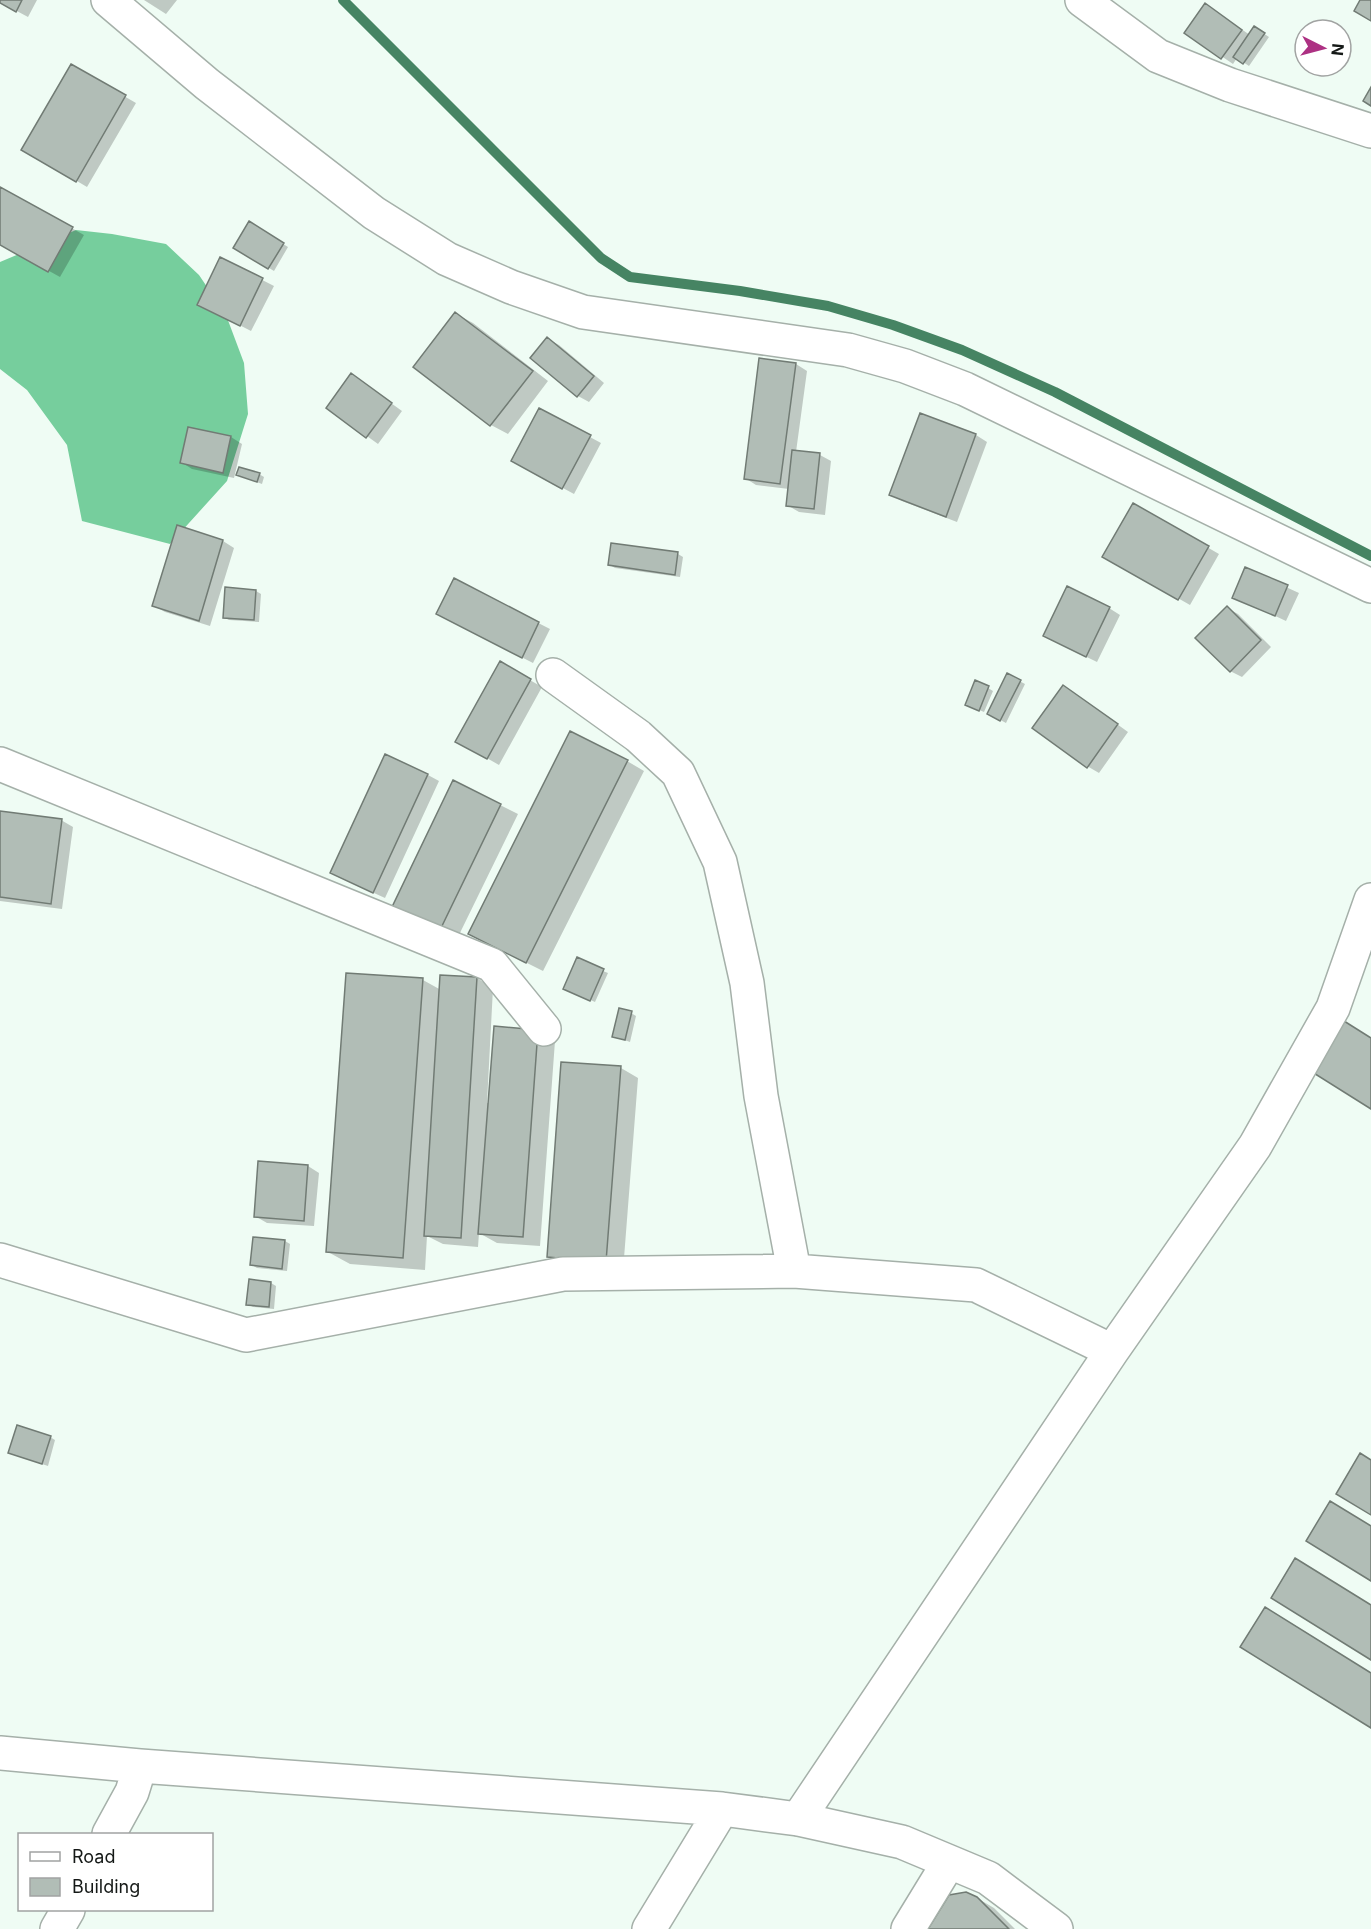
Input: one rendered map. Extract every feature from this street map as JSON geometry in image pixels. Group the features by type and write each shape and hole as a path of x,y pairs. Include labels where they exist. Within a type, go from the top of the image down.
{"street":[{"path":"108,0 207,84 374,213 447,259 511,287 583,312 848,351 905,366 965,389 1371,586"},
{"path":"1082,0 1158,56 1230,85 1371,131"},
{"path":"553,675 638,736 678,773 720,862 747,983 761,1096 794,1271"},
{"path":"0,764 492,965 544,1029"},
{"path":"798,1819 1112,1352 1256,1146 1333,1008 1371,900"},
{"path":"0,1260 246,1335 563,1274 794,1271 976,1285 1112,1352"},
{"path":"0,1752 140,1766 722,1809 798,1819 902,1842 988,1878 1056,1929"},
{"path":"110,1833 132,1792 140,1766"},
{"path":"649,1929 722,1809"},
{"path":"908,1929 949,1862"},
{"path":"57,1929 67,1911"}],"green space":[{"path":"76,230 166,244 199,275 226,315 244,363 248,414 227,481 170,544 82,521 67,445 27,390 0,369 0,262"}],"building":[{"path":"0,0 22,0 16,12 0,3"},
{"path":"1360,0 1371,0 1371,21 1354,11"},
{"path":"1205,3 1242,30 1221,59 1184,33"},
{"path":"1254,26 1265,33 1243,64 1233,57"},
{"path":"71,64 126,95 76,182 21,150"},
{"path":"1371,87 1371,106 1363,101"},
{"path":"0,187 73,227 48,272 0,245"},
{"path":"249,221 284,243 268,269 233,248"},
{"path":"220,257 263,278 240,326 197,305"},
{"path":"455,312 533,371 490,426 413,367"},
{"path":"547,337 594,376 577,397 530,358"},
{"path":"759,358 796,363 780,484 744,479"},
{"path":"351,373 392,403 366,438 326,408"},
{"path":"539,408 591,435 562,489 511,461"},
{"path":"920,413 976,434 946,517 889,495"},
{"path":"188,427 231,436 223,473 180,463"},
{"path":"792,450 820,453 814,509 786,506"},
{"path":"239,467 260,473 257,482 236,475"},
{"path":"1133,503 1209,546 1178,600 1102,557"},
{"path":"177,525 223,540 199,621 152,606"},
{"path":"611,543 678,552 675,575 608,565"},
{"path":"1245,567 1288,585 1275,616 1232,598"},
{"path":"454,578 539,622 522,658 436,614"},
{"path":"1067,586 1110,607 1086,657 1043,636"},
{"path":"225,587 256,590 254,620 223,618"},
{"path":"1227,606 1261,640 1230,672 1195,638"},
{"path":"500,661 531,679 487,759 455,742"},
{"path":"1007,673 1021,680 1000,721 987,714"},
{"path":"975,680 989,686 979,711 965,705"},
{"path":"1063,685 1118,724 1087,768 1032,728"},
{"path":"570,731 628,760 526,963 468,934"},
{"path":"385,754 428,774 373,893 330,873"},
{"path":"453,780 501,804 440,930 392,907"},
{"path":"0,811 62,819 51,904 0,897"},
{"path":"577,957 604,969 590,1001 563,989"},
{"path":"346,973 423,978 403,1258 326,1252"},
{"path":"440,975 477,977 461,1238 424,1236"},
{"path":"619,1008 632,1011 625,1040 612,1037"},
{"path":"1344,1021 1371,1038 1371,1109 1312,1072"},
{"path":"494,1026 538,1030 523,1237 478,1234"},
{"path":"561,1062 621,1066 606,1262 547,1257"},
{"path":"258,1161 308,1165 304,1221 254,1217"},
{"path":"253,1237 285,1240 282,1269 250,1265"},
{"path":"249,1279 271,1282 269,1307 246,1305"},
{"path":"17,1425 51,1436 42,1464 8,1453"},
{"path":"1360,1453 1371,1460 1371,1515 1336,1494"},
{"path":"1330,1501 1371,1526 1371,1581 1306,1541"},
{"path":"1295,1558 1371,1605 1371,1660 1271,1598"},
{"path":"1265,1607 1371,1673 1371,1728 1240,1647"},
{"path":"966,1892 977,1897 1009,1929 928,1929 949,1895"}],"waterway":[{"path":"343,0 601,258 630,277 740,291 828,306 893,325 962,350 1055,392 1371,556"}]}
